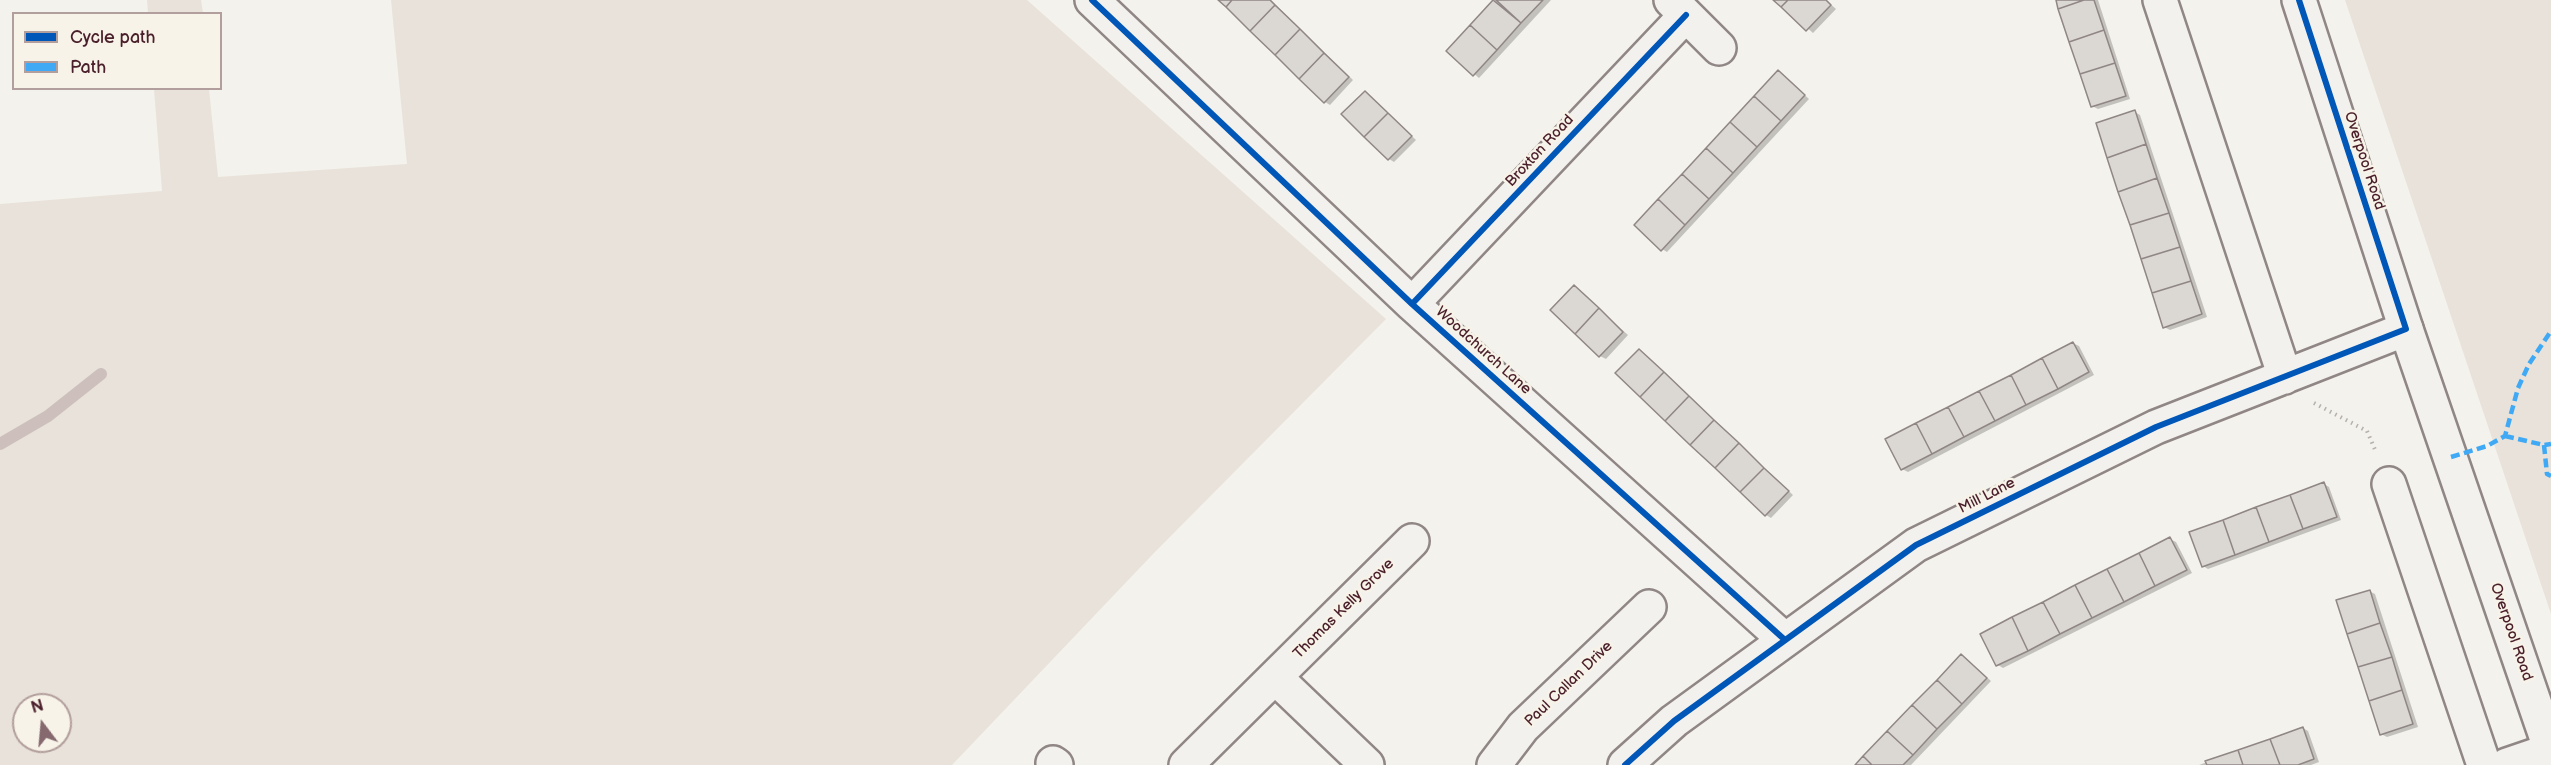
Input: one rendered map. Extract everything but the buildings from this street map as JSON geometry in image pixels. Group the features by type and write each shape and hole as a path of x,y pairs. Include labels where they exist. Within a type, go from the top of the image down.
{"street":[{"name":"Woodchurch Lane","path":"1092,0 1412,304 1785,640"},
{"path":"2160,0 2285,377"},
{"name":"Overpool Road","path":"2299,0 2406,329 2551,750"},
{"name":"Broxton Road","path":"1412,304 1678,7 1719,48"},
{"name":"Mill Lane","path":"1624,765 1674,722 1916,544 2156,427 2406,329"},
{"path":"2389,484 2484,765"},
{"name":"Thomas Kelly Grove","path":"1186,765 1412,541"},
{"name":"Paul Callan Drive","path":"1494,765 1523,727 1649,607"},
{"path":"1276,678 1367,765"},
{"path":"2507,765 2551,750"}],"path":[{"path":"2285,377 2317,405 2367,431 2389,484"}],"shaded area":[{"path":"147,0 201,0 203,12 148,12"},
{"path":"391,0 1027,0 1386,319 1153,554 952,765 0,765 0,204 162,191 154,90 209,90 218,177 407,164"},
{"path":"2345,0 2551,0 2551,614"}],"waterway":[{"path":"0,444 48,416 101,374"}],"marked path":[{"path":"2451,457 2487,446 2505,436 2518,388 2529,364 2551,331"},
{"path":"2505,436 2544,445 2551,444"},
{"path":"2544,445 2547,474 2551,476"}],"cycle path":[{"path":"1092,0 1412,304 1785,640"},
{"path":"1625,765 1674,721 1916,545 2156,427 2406,329 2299,0"},
{"path":"1412,304 1686,15"}]}
